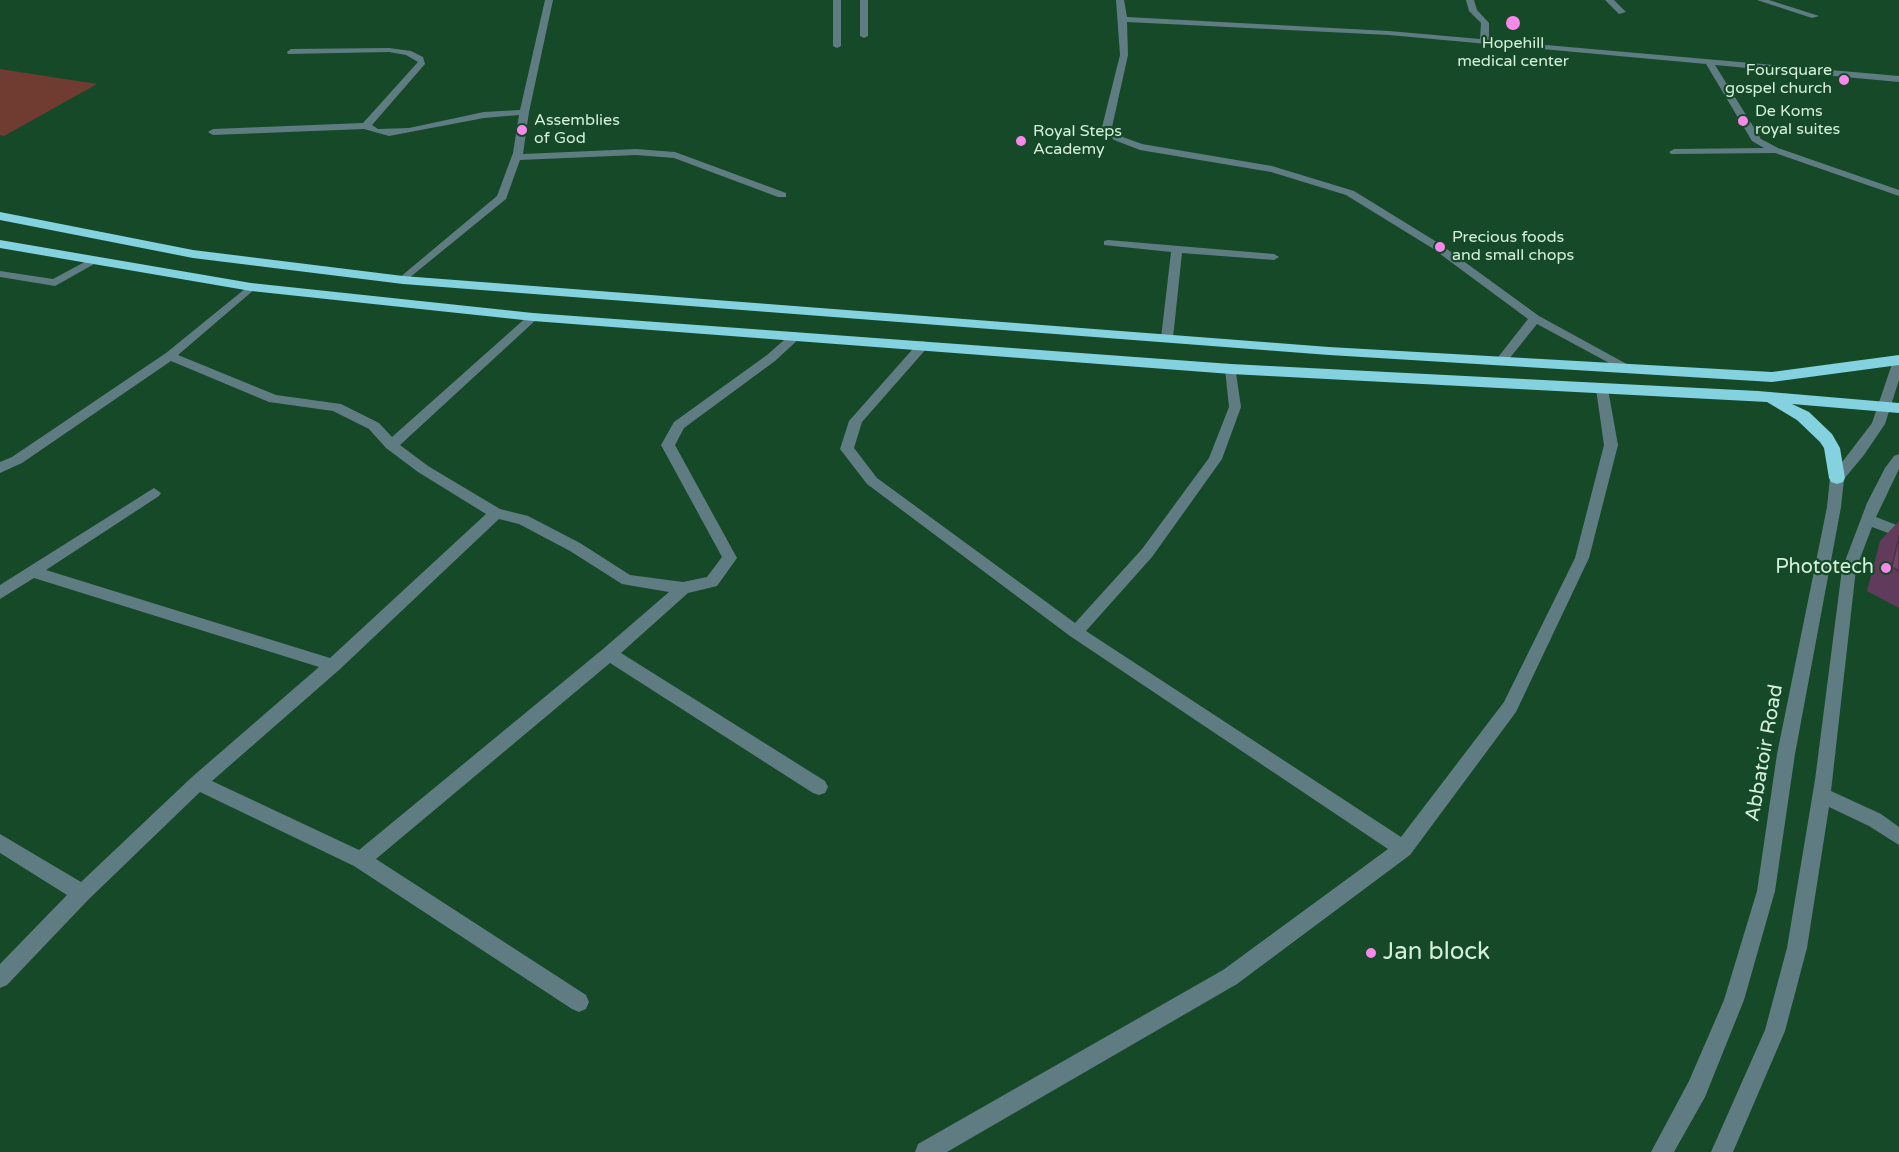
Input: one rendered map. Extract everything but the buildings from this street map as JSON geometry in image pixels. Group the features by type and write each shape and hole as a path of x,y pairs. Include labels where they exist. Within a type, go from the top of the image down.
{"highway":[{"path":"0,216 193,254 404,280 1167,338 1772,377 1899,360"},
{"path":"0,244 251,287 533,317 1231,369 1758,396 1899,408"},
{"path":"1047,355 1034,341 1053,329"},
{"path":"1758,396 1787,406 1813,424 1832,448 1837,478"}],"street":[{"path":"404,280 502,197 517,157 524,112 549,0"},
{"path":"837,0 837,46"},
{"path":"864,0 864,36"},
{"path":"1120,0 1124,55 1107,127 1117,138 1140,147 1272,169 1350,193 1436,246 1535,318 1628,368"},
{"path":"1470,0 1473,11 1485,23 1483,33 1485,42"},
{"path":"1609,0 1622,12"},
{"path":"1761,0 1815,16"},
{"path":"1123,19 1389,33 1899,79"},
{"path":"291,52 389,50 408,53 420,59 423,62 366,126"},
{"path":"1710,63 1757,141 1775,150 1899,193"},
{"path":"213,132 366,126 376,131 389,133 484,115 524,112"},
{"path":"1674,152 1775,150"},
{"path":"517,157 636,152 675,155 782,195"},
{"path":"1108,243 1274,257"},
{"path":"1167,338 1177,249"},
{"path":"0,274 55,283 92,261"},
{"path":"0,468 16,460 170,356 251,287"},
{"path":"391,445 533,317"},
{"path":"1501,361 1535,318"},
{"path":"170,356 274,399 336,408 374,426 391,445 423,470 496,513 523,520 575,547 627,580 683,588 712,582 730,558 668,446 679,425 771,358 796,336"},
{"path":"923,345 856,421 847,449 872,481 1076,632 1403,849"},
{"path":"1837,478 1878,424 1899,360"},
{"path":"1076,632 1147,553 1215,459 1235,407 1231,369"},
{"path":"926,1152 1230,977 1403,849 1510,707 1582,558 1611,445 1602,389"},
{"path":"1722,1152 1775,1030 1797,948 1822,795 1849,569 1868,519 1890,471 1899,459"},
{"name":"Abbatoir Road","path":"1662,1152 1697,1089 1734,1000 1766,891 1786,754 1834,507 1837,478"},
{"path":"0,593 154,493"},
{"path":"0,978 82,892 198,783 333,665 496,513"},
{"path":"1868,519 1899,532"},
{"path":"33,572 333,665"},
{"path":"361,860 609,654 683,588"},
{"path":"609,654 819,787"},
{"path":"198,783 361,860 579,1002"},
{"path":"1822,795 1875,820 1899,837"},
{"path":"0,843 82,892"}],"shaded area":[{"path":"0,69 97,84 4,136 0,135"}],"place":[{"name":"Hopehill medical center","path":"1513,23"},
{"name":"Foursquare gospel church","path":"1844,80"},
{"name":"De Koms royal suites","path":"1743,121"},
{"name":"Assemblies of God","path":"522,130"},
{"name":"Royal Steps Academy","path":"1021,141"},
{"name":"Precious foods and small chops","path":"1440,247"},
{"name":"Phototech","path":"1886,568"},
{"name":"Jan block","path":"1371,953"}]}
